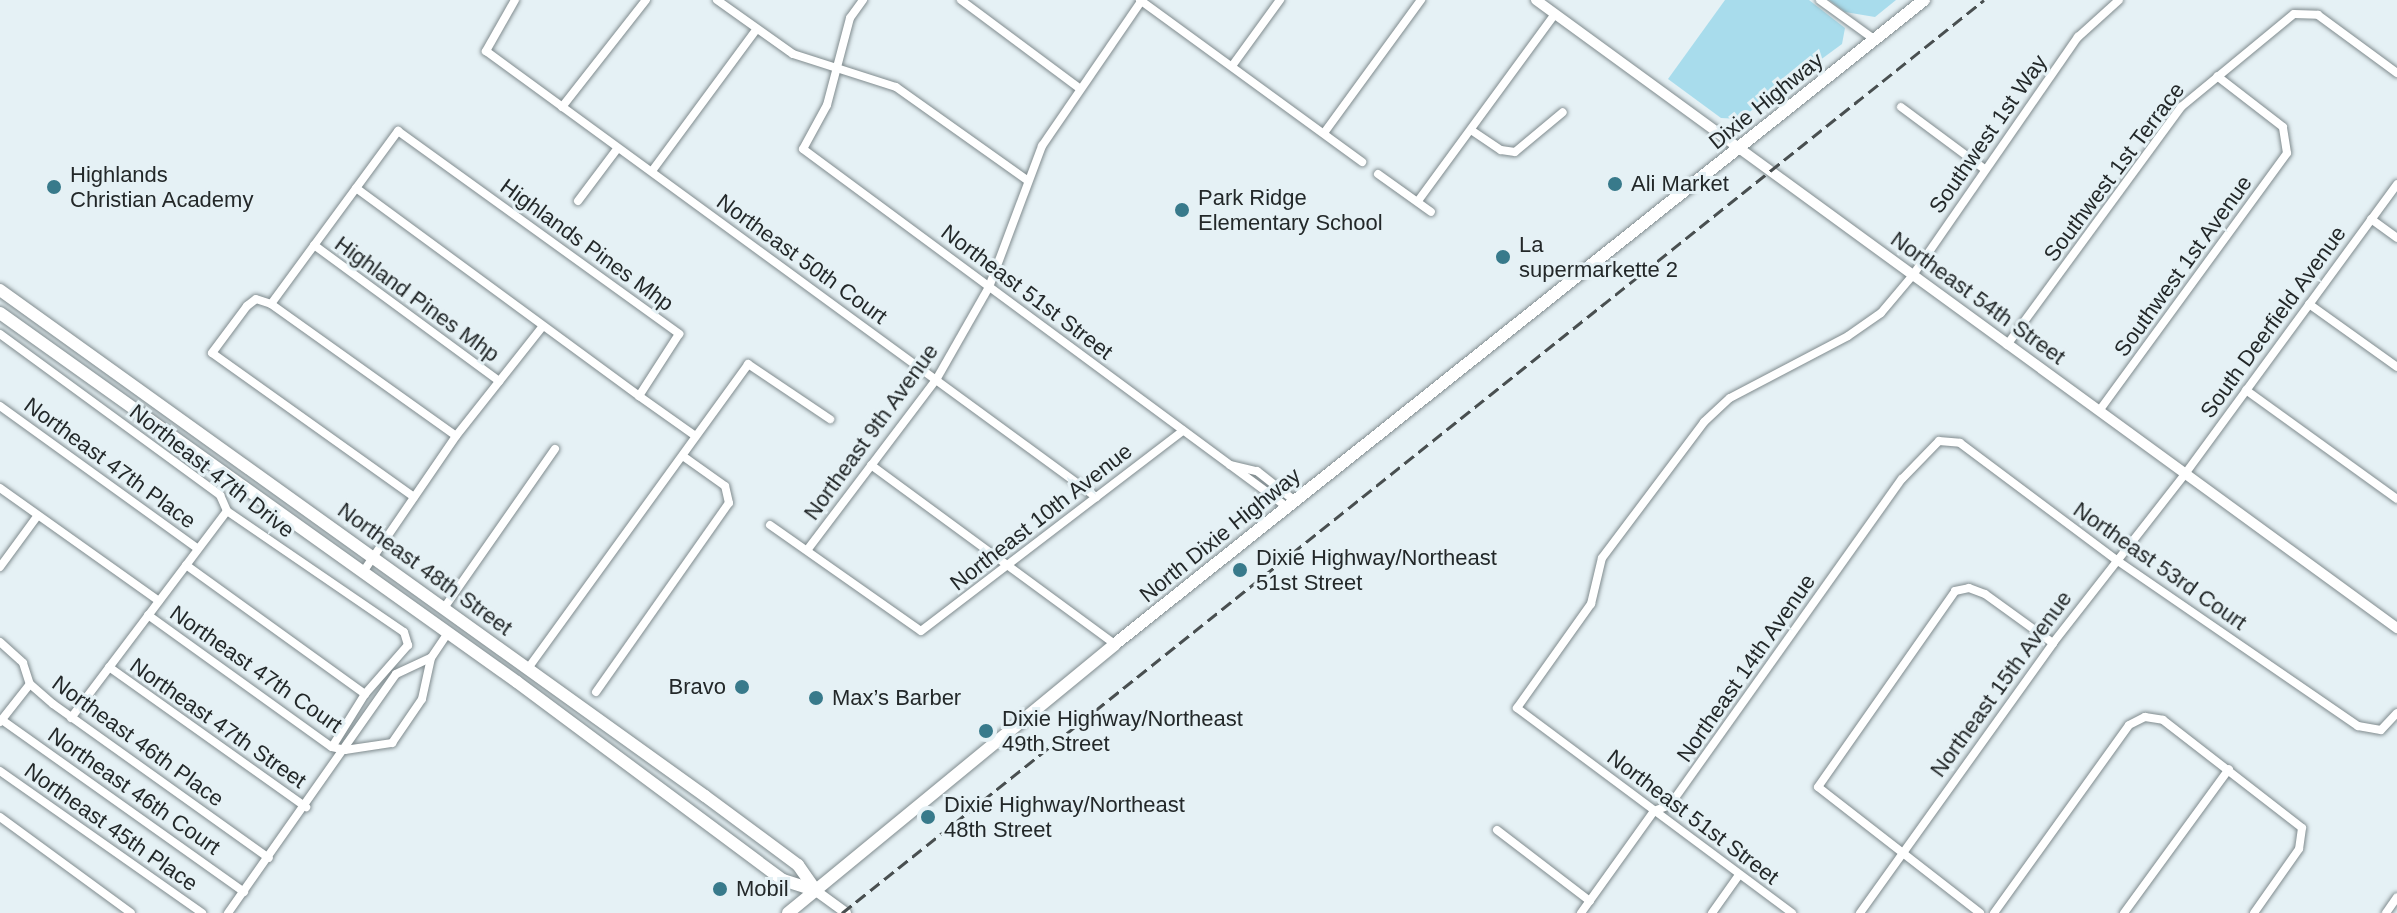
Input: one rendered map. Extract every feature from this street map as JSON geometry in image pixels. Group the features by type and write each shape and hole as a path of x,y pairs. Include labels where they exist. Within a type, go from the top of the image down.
{"main road":[{"name":"Dixie Highway","path":"1682,193 1924,0"},
{"name":"North Dixie Highway","path":"788,913 1115,644 1682,193"},
{"name":"Northeast 48th Street","path":"0,290 529,667 798,865 816,891"},
{"name":"Northeast 48th Street","path":"0,313 448,633 783,880 816,891"},
{"path":"448,633 467,630 529,674 549,682"}],"street":[{"name":"Northeast 50th Court","path":"515,0 486,51 1096,497"},
{"path":"562,107 646,0"},
{"path":"717,0 793,54 896,87 1027,180"},
{"path":"836,67 850,18 863,0"},
{"path":"961,0 1079,88"},
{"path":"1142,0 1362,162"},
{"name":"Northeast 9th Avenue","path":"808,549 936,380 989,287 1027,180 1079,88 1142,0"},
{"path":"1232,66 1280,0"},
{"path":"1324,133 1421,0"},
{"name":"Northeast 54th Street","path":"1536,0 2099,411 2182,477 2397,628"},
{"path":"1820,0 1875,40"},
{"name":"Southwest 1st Way","path":"1517,708 1591,604 1602,558 1704,422 1738,394 1867,325 1913,275 1983,168 2078,37 2119,0"},
{"name":"Southwest 1st Terrace","path":"2007,345 2181,107 2294,14 2305,11 2318,15 2397,73"},
{"path":"1418,201 1555,14"},
{"path":"652,171 756,30"},
{"name":"Northeast 51st Street","path":"836,67 827,105 803,149 1229,465 1257,471 1291,504"},
{"name":"Southwest 1st Avenue","path":"2099,411 2287,153 2288,138 2283,127 2217,76"},
{"path":"1901,107 1983,168"},
{"path":"1471,130 1501,150 1515,152 1563,112"},
{"name":"Highlands Pines Mhp","path":"356,188 398,131 679,334 639,396"},
{"path":"578,201 617,149"},
{"path":"1378,174 1431,212"},
{"name":"South Deerfield Avenue","path":"2182,477 2397,184"},
{"path":"271,304 356,188 542,327 694,435"},
{"path":"2371,219 2397,238"},
{"name":"Highland Pines Mhp","path":"314,245 499,381"},
{"path":"414,497 212,353 247,306 256,299 271,304 456,436"},
{"path":"2309,304 2397,367"},
{"path":"363,572 456,436 542,327"},
{"name":"Northeast 47th Drive","path":"0,334 220,495 227,511 404,632 408,645 365,694"},
{"name":"Northeast 9th Avenue","path":"684,457 694,435 748,364 830,419"},
{"path":"2246,390 2397,499"},
{"name":"Northeast 47th Place","path":"0,406 198,549"},
{"name":"Northeast 10th Avenue","path":"808,549 921,631 1009,567 1183,431"},
{"name":"Northeast 53rd Court","path":"1939,441 1960,443 2115,559 2358,726 2381,730 2397,713"},
{"name":"Northeast 14th Avenue","path":"1581,913 1654,811 1670,805 1902,479 1939,441"},
{"path":"444,608 555,449"},
{"path":"529,667 684,457 725,486 729,503 596,692"},
{"path":"871,465 1115,644"},
{"name":"Northeast 15th Avenue","path":"1860,913 2115,559 2182,477"},
{"name":"Northeast 47th Court","path":"0,488 159,601"},
{"path":"71,718 227,511"},
{"path":"0,567 38,515"},
{"path":"770,525 808,549"},
{"name":"Northeast 47th Place","path":"186,565 365,694"},
{"path":"1980,913 1900,854 1818,787 1955,591 1969,588 2053,643"},
{"name":"Northeast 47th Court","path":"148,615 332,747 345,750"},
{"path":"345,750 392,743 422,699 431,658 448,633"},
{"name":"Northeast 46th Place","path":"0,642 23,663 30,684 71,718 269,858"},
{"path":"228,913 306,807 396,674 431,658"},
{"name":"Northeast 47th Street","path":"109,667 306,807"},
{"path":"1,721 30,684"},
{"path":"332,747 365,694"},
{"name":"Northeast 51st Street","path":"1517,708 1792,913"},
{"path":"1994,913 2129,725 2145,717 2163,720 2302,828 2299,849 2254,913"},
{"name":"Northeast 46th Court","path":"1,721 244,892"},
{"path":"2124,913 2229,769"},
{"name":"Northeast 45th Place","path":"0,771 202,913"},
{"path":"0,817 131,913"},
{"path":"1497,830 1590,901"},
{"path":"1712,913 1739,875"},
{"name":"Northeast 48th Street","path":"816,891 846,913"},
{"path":"2386,913 2397,897"}],"shaded area":[{"path":"1725,0 1809,0 1845,28 1842,44 1740,119 1721,118 1668,79"},
{"path":"1829,0 1896,0 1875,17 1845,12"}],"railway":[{"path":"842,913 1984,0"}],"place":[{"name":"Ali Market","path":"1615,184"},
{"name":"Highlands Christian Academy","path":"54,187"},
{"name":"Park Ridge Elementary School","path":"1182,210"},
{"name":"La supermarkette 2","path":"1503,257"},
{"name":"Dixie Highway/Northeast 51st Street","path":"1240,570"},
{"name":"Bravo","path":"742,687"},
{"name":"Max’s Barber","path":"816,698"},
{"name":"Dixie Highway/Northeast 49th Street","path":"986,731"},
{"name":"Dixie Highway/Northeast 48th Street","path":"928,817"},
{"name":"Mobil","path":"720,889"}]}
